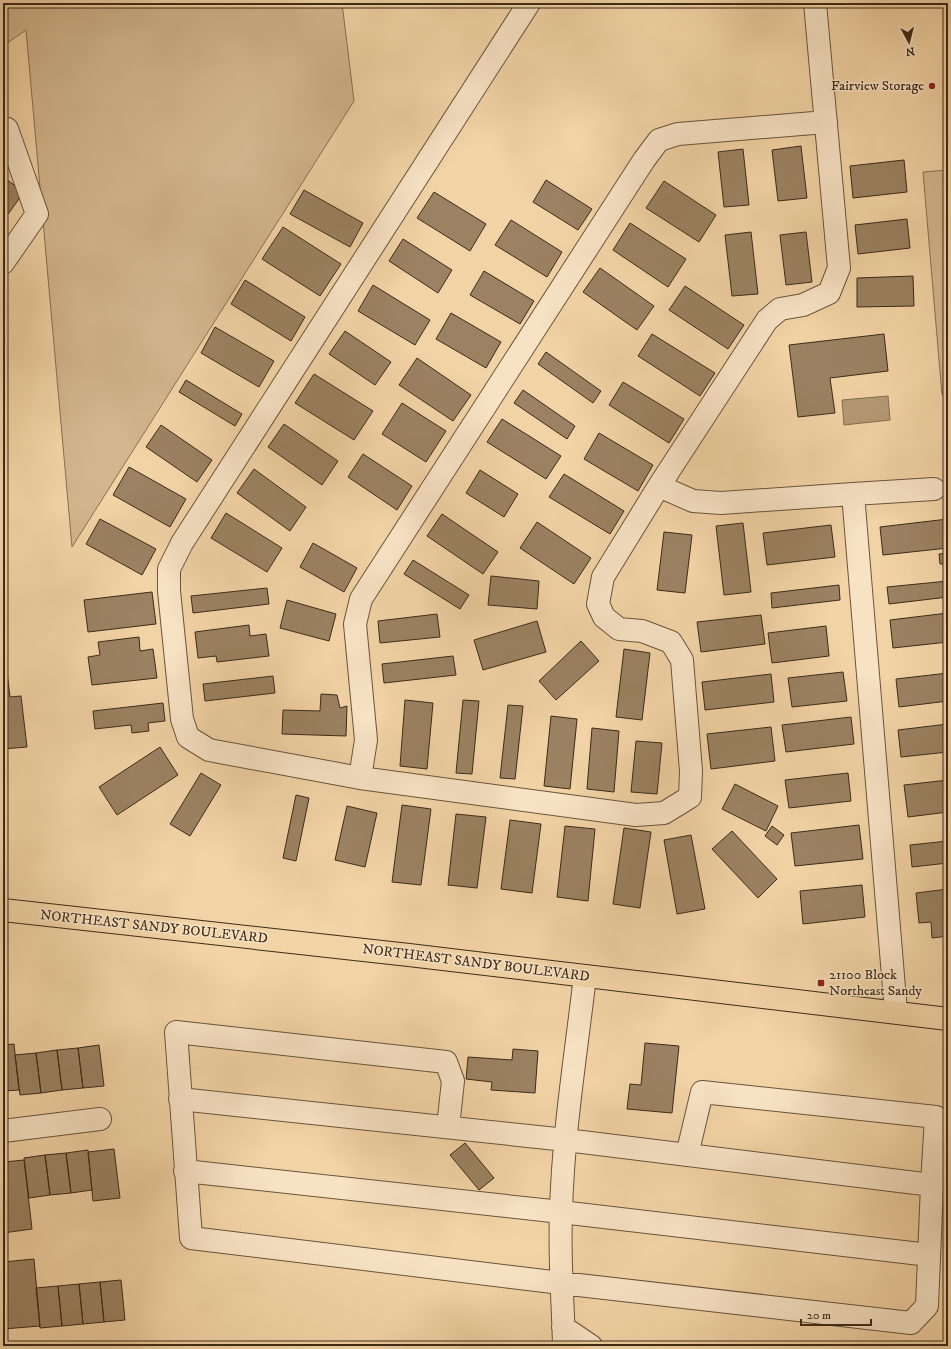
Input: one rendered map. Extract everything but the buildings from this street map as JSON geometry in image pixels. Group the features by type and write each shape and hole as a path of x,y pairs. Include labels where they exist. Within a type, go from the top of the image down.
{"main road":[{"name":"NORTHEAST SANDY BOULEVARD","path":"3,910 948,1018"}],"street":[{"path":"529,3 190,529 169,569 169,591 182,719 188,737 208,750 360,778 636,815 664,813 690,797 691,771 682,660 671,642 642,631 619,629 604,617 598,604 603,577 659,486 767,320 780,309 803,305 829,293 839,268 815,3"},
{"path":"360,778 366,740 355,624 361,599 644,160 659,140 678,134 826,122"},
{"path":"3,132 7,129 37,214 3,263"},
{"path":"659,486 693,501 721,503 934,489"},
{"path":"853,494 896,1012"},
{"path":"585,976 566,1140 561,1212 561,1283 564,1337 591,1346"},
{"path":"448,1127 452,1082 446,1062 176,1032 191,1238 561,1283 911,1323 927,1306 936,1117 702,1092 687,1155"},
{"path":"180,1099 566,1140 932,1185"},
{"path":"3,1131 100,1118"},
{"path":"185,1171 561,1212 929,1255"}],"shaded area":[{"path":"3,3 342,3 354,101 72,547 26,30 3,46"},
{"path":"948,170 948,395 942,395 923,172"},
{"path":"888,396 890,420 844,425 842,400"}],"place":[{"name":"Fairview Storage","path":"932,86"},
{"name":"21100 Block Northeast Sandy","path":"821,983"}]}
